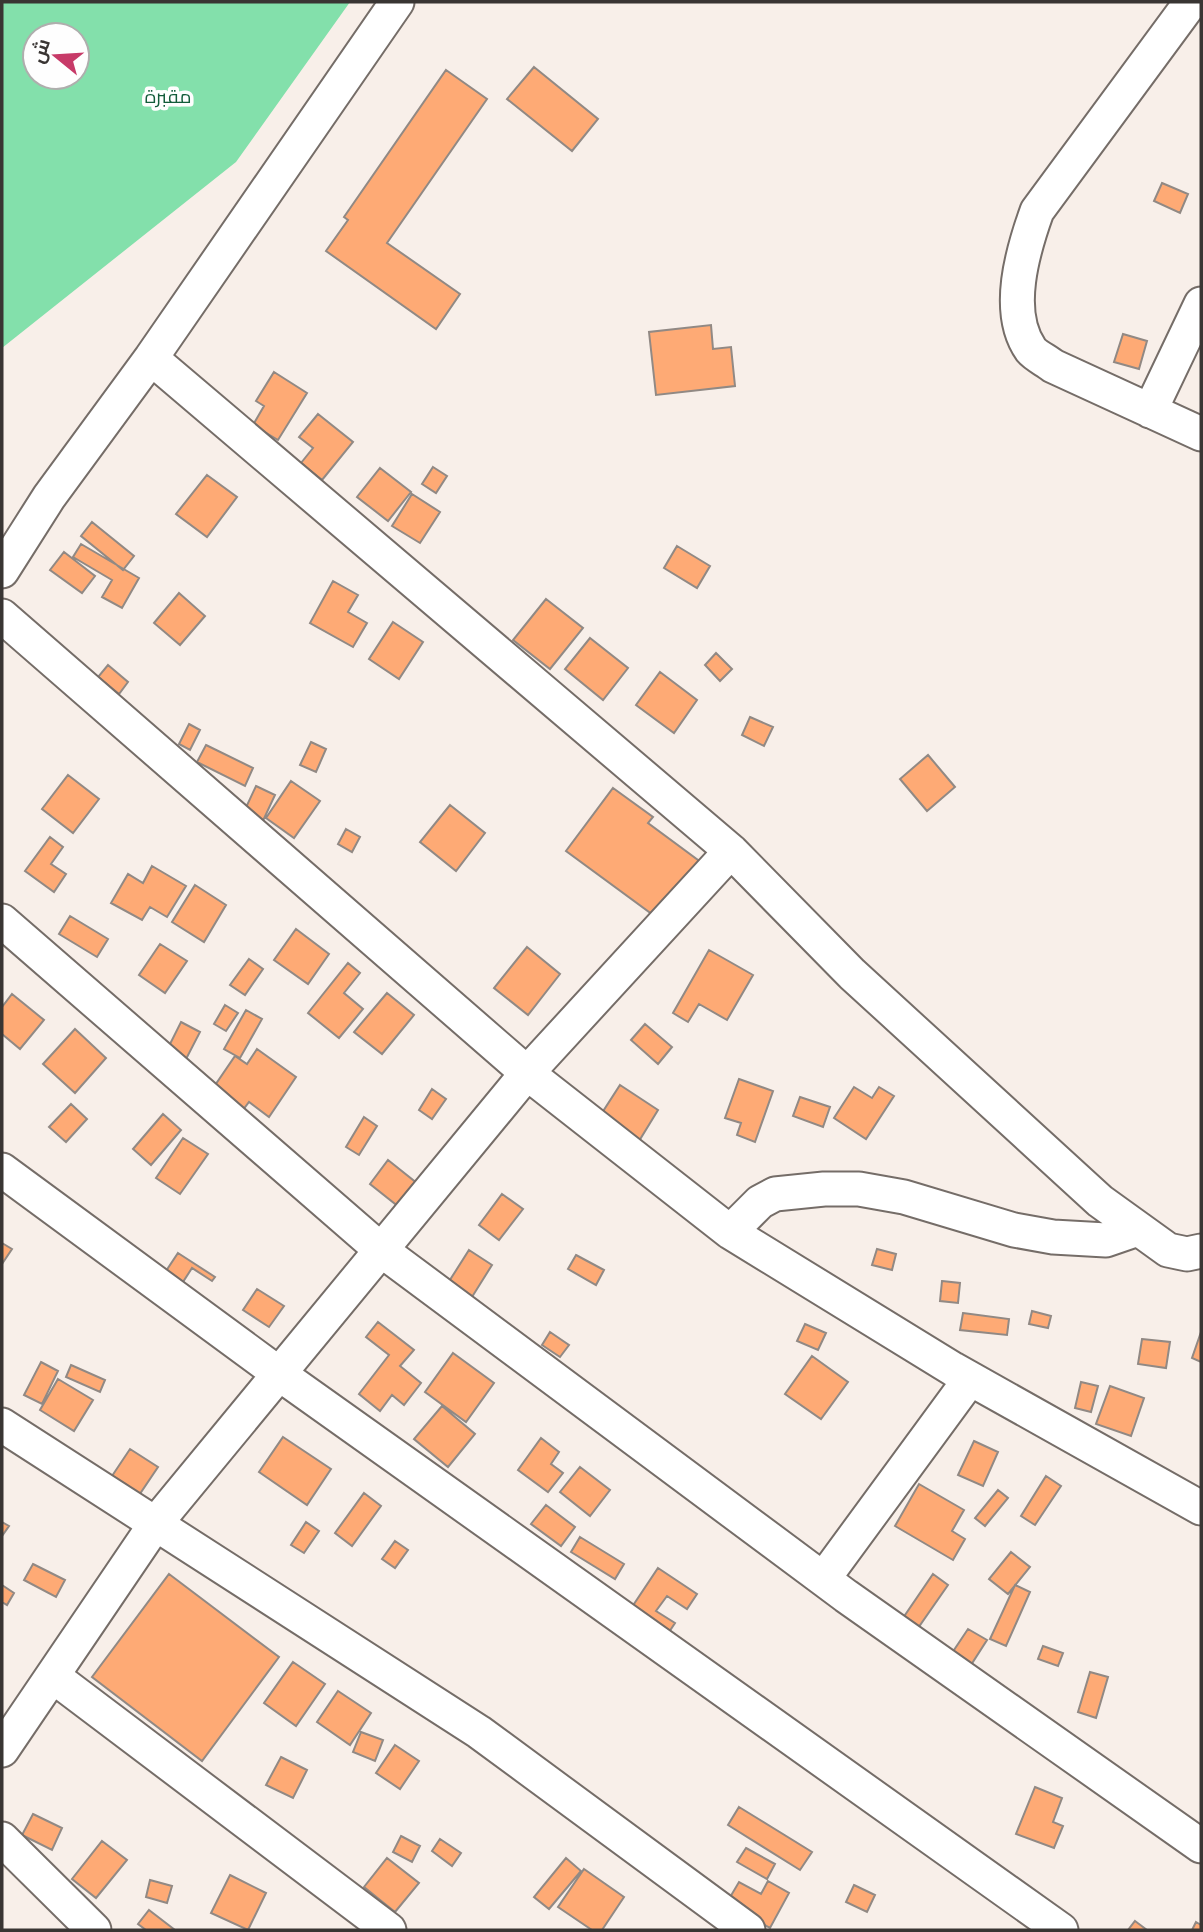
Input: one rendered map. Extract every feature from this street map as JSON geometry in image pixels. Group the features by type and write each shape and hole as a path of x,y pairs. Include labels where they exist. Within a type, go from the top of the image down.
{"street":[{"path":"2,571 49,497 151,358 397,2"},
{"path":"1191,2 1037,211 1026,242 1018,300 1022,327 1032,351 1053,366 1201,434"},
{"path":"1150,411 1201,304"},
{"path":"151,358 731,851 852,974 998,1111 1100,1201 1168,1250 1187,1254 1201,1251"},
{"path":"2,616 527,1073 730,1232 970,1379 1201,1508"},
{"path":"2,1750 54,1678 156,1523 527,1073 731,851"},
{"path":"2,921 381,1250 824,1578 1201,1846"},
{"path":"2,1170 278,1373 1061,1930"},
{"path":"730,1232 760,1202 775,1194 824,1189 859,1189 904,1197 1014,1230 1053,1237 1106,1240 1138,1229"},
{"path":"824,1578 970,1379"},
{"path":"2,1425 479,1732 748,1930"},
{"path":"54,1678 389,1930"},
{"path":"2,1839 94,1930"}],"green space":[{"name":"مقبرة","path":"2,2 350,2 236,162 2,348"}],"building":[{"path":"534,67 598,119 572,151 507,99"},
{"path":"446,70 487,99 387,243 460,294 436,329 326,251 348,220 344,217"},
{"path":"1162,183 1188,194 1180,213 1154,201"},
{"path":"711,325 713,349 731,347 735,386 656,395 649,332"},
{"path":"1123,334 1147,341 1139,369 1114,362"},
{"path":"274,372 307,393 278,440 253,425 264,406 256,401"},
{"path":"318,414 353,442 322,480 301,463 313,448 299,437"},
{"path":"433,467 447,476 436,493 422,484"},
{"path":"380,468 411,492 388,521 357,497"},
{"path":"207,475 237,497 207,537 176,514"},
{"path":"412,494 440,512 420,543 392,526"},
{"path":"92,522 134,556 123,570 81,536"},
{"path":"81,544 139,578 122,608 102,597 112,580 73,557"},
{"path":"677,546 710,566 697,588 664,568"},
{"path":"64,552 95,576 82,593 50,570"},
{"path":"333,581 358,595 348,612 367,623 353,647 310,623"},
{"path":"179,593 205,616 180,645 154,623"},
{"path":"546,599 583,628 550,669 513,640"},
{"path":"393,622 423,642 399,679 369,659"},
{"path":"590,638 628,668 603,700 565,669"},
{"path":"716,653 732,669 720,681 705,665"},
{"path":"108,665 128,682 119,694 98,677"},
{"path":"660,672 697,700 674,733 636,705"},
{"path":"750,717 773,727 764,746 742,735"},
{"path":"189,724 200,730 190,750 179,744"},
{"path":"311,742 326,749 316,772 300,765"},
{"path":"206,745 253,768 245,786 197,762"},
{"path":"928,755 955,787 927,811 900,779"},
{"path":"68,775 99,799 73,833 42,809"},
{"path":"291,781 320,801 294,838 266,818"},
{"path":"256,786 275,795 261,825 242,816"},
{"path":"613,788 653,817 648,823 702,863 660,920 566,851"},
{"path":"450,805 485,833 456,871 420,842"},
{"path":"346,829 360,837 352,852 338,844"},
{"path":"50,837 63,847 51,864 66,874 54,892 25,871"},
{"path":"152,866 186,886 167,917 150,907 142,920 111,903 128,874 143,883"},
{"path":"195,885 226,905 204,942 172,922"},
{"path":"70,916 108,939 97,957 59,934"},
{"path":"296,929 329,954 308,984 274,960"},
{"path":"160,944 187,961 165,993 139,975"},
{"path":"527,947 560,974 528,1015 494,988"},
{"path":"709,950 753,975 727,1020 699,1004 688,1022 673,1013"},
{"path":"249,959 263,969 245,995 230,985"},
{"path":"348,963 360,973 344,993 363,1009 339,1038 308,1013"},
{"path":"387,993 414,1015 382,1054 354,1032"},
{"path":"12,994 44,1020 20,1049 2,1034 2,1007"},
{"path":"225,1005 238,1013 226,1031 214,1024"},
{"path":"246,1010 262,1019 240,1058 224,1049"},
{"path":"181,1022 200,1032 184,1063 165,1054"},
{"path":"645,1024 672,1047 658,1064 631,1040"},
{"path":"75,1029 106,1058 75,1093 43,1064"},
{"path":"257,1049 296,1077 269,1117 249,1102 237,1118 207,1097 235,1056 247,1064"},
{"path":"739,1079 773,1091 755,1142 737,1135 741,1123 725,1118"},
{"path":"620,1085 658,1110 639,1141 600,1116"},
{"path":"854,1087 872,1098 879,1087 894,1096 866,1139 834,1118"},
{"path":"432,1089 446,1099 432,1119 419,1110"},
{"path":"800,1097 830,1107 823,1127 793,1116"},
{"path":"71,1104 87,1119 66,1142 49,1127"},
{"path":"163,1114 181,1130 151,1165 133,1149"},
{"path":"364,1117 377,1126 359,1155 346,1147"},
{"path":"183,1138 208,1154 180,1194 156,1178"},
{"path":"388,1160 418,1184 399,1207 370,1184"},
{"path":"502,1194 523,1209 499,1240 479,1225"},
{"path":"2,1243 12,1249 2,1264"},
{"path":"877,1249 896,1254 892,1270 872,1265"},
{"path":"469,1250 492,1265 472,1297 448,1283"},
{"path":"178,1253 215,1277 212,1281 192,1268 181,1285 164,1274"},
{"path":"576,1255 604,1270 596,1285 568,1269"},
{"path":"942,1281 960,1283 958,1303 940,1301"},
{"path":"257,1289 284,1306 269,1327 243,1310"},
{"path":"1032,1311 1051,1316 1048,1328 1029,1324"},
{"path":"963,1313 1009,1319 1007,1335 960,1330"},
{"path":"378,1322 414,1350 400,1366 421,1383 404,1405 392,1395 380,1411 359,1394 389,1355 366,1337"},
{"path":"805,1324 826,1333 818,1350 797,1341"},
{"path":"550,1332 569,1345 560,1357 542,1345"},
{"path":"1201,1332 1201,1362 1192,1358"},
{"path":"1142,1339 1170,1342 1166,1368 1138,1364"},
{"path":"453,1353 494,1383 466,1422 425,1392"},
{"path":"812,1356 848,1382 821,1419 785,1394"},
{"path":"41,1362 58,1371 42,1404 24,1395"},
{"path":"71,1365 105,1380 100,1392 66,1377"},
{"path":"58,1379 93,1400 74,1431 40,1410"},
{"path":"1081,1382 1098,1386 1091,1412 1075,1408"},
{"path":"1110,1386 1144,1398 1131,1436 1096,1424"},
{"path":"442,1406 475,1434 448,1467 414,1439"},
{"path":"283,1437 331,1469 307,1505 259,1472"},
{"path":"541,1438 559,1452 551,1464 563,1473 548,1492 518,1470"},
{"path":"974,1441 998,1452 983,1486 958,1475"},
{"path":"130,1449 158,1467 127,1513 100,1494"},
{"path":"580,1467 610,1490 590,1516 560,1492"},
{"path":"1046,1476 1061,1486 1035,1525 1021,1516"},
{"path":"919,1484 964,1510 952,1531 965,1539 953,1560 895,1526"},
{"path":"998,1490 1008,1498 985,1526 975,1518"},
{"path":"364,1493 381,1506 352,1546 335,1533"},
{"path":"546,1505 575,1527 561,1546 531,1524"},
{"path":"2,1522 9,1526 2,1536"},
{"path":"306,1522 319,1531 304,1553 291,1545"},
{"path":"580,1537 624,1564 615,1579 571,1552"},
{"path":"395,1541 408,1550 395,1568 382,1559"},
{"path":"1011,1552 1030,1567 1008,1594 989,1579"},
{"path":"33,1564 65,1580 56,1597 24,1580"},
{"path":"658,1568 697,1594 687,1609 667,1596 656,1611 675,1623 665,1638 628,1613"},
{"path":"169,1574 279,1657 202,1761 92,1677"},
{"path":"933,1574 948,1585 918,1628 903,1618"},
{"path":"2,1585 14,1593 7,1605 2,1602"},
{"path":"1015,1585 1030,1592 1006,1646 990,1639"},
{"path":"968,1629 987,1640 969,1668 950,1656"},
{"path":"1043,1646 1063,1653 1058,1666 1038,1659"},
{"path":"293,1662 325,1684 296,1726 264,1703"},
{"path":"1090,1672 1108,1677 1096,1718 1078,1712"},
{"path":"338,1691 371,1713 350,1745 317,1722"},
{"path":"361,1732 383,1740 375,1761 353,1752"},
{"path":"395,1745 419,1761 400,1789 376,1773"},
{"path":"281,1757 307,1770 293,1798 266,1785"},
{"path":"1035,1787 1062,1798 1053,1822 1063,1826 1054,1848 1016,1834"},
{"path":"739,1807 812,1852 800,1870 728,1825"},
{"path":"33,1814 62,1828 52,1850 22,1835"},
{"path":"401,1836 420,1846 412,1862 393,1852"},
{"path":"440,1839 461,1853 452,1866 432,1851"},
{"path":"102,1841 127,1860 96,1898 72,1879"},
{"path":"746,1848 775,1864 767,1879 737,1862"},
{"path":"387,1858 419,1883 395,1912 364,1887"},
{"path":"566,1858 581,1871 549,1909 534,1897"},
{"path":"584,1869 624,1897 602,1930 592,1930 558,1907"},
{"path":"230,1875 266,1893 248,1930 211,1913"},
{"path":"150,1880 172,1886 167,1903 146,1897"},
{"path":"768,1881 789,1893 770,1928 726,1904 739,1882 761,1894"},
{"path":"854,1885 875,1895 867,1912 846,1902"},
{"path":"149,1910 175,1930 146,1930 138,1924"},
{"path":"1135,1921 1147,1930 1128,1930"},
{"path":"1196,1922 1201,1925 1201,1930 1192,1930"}]}
